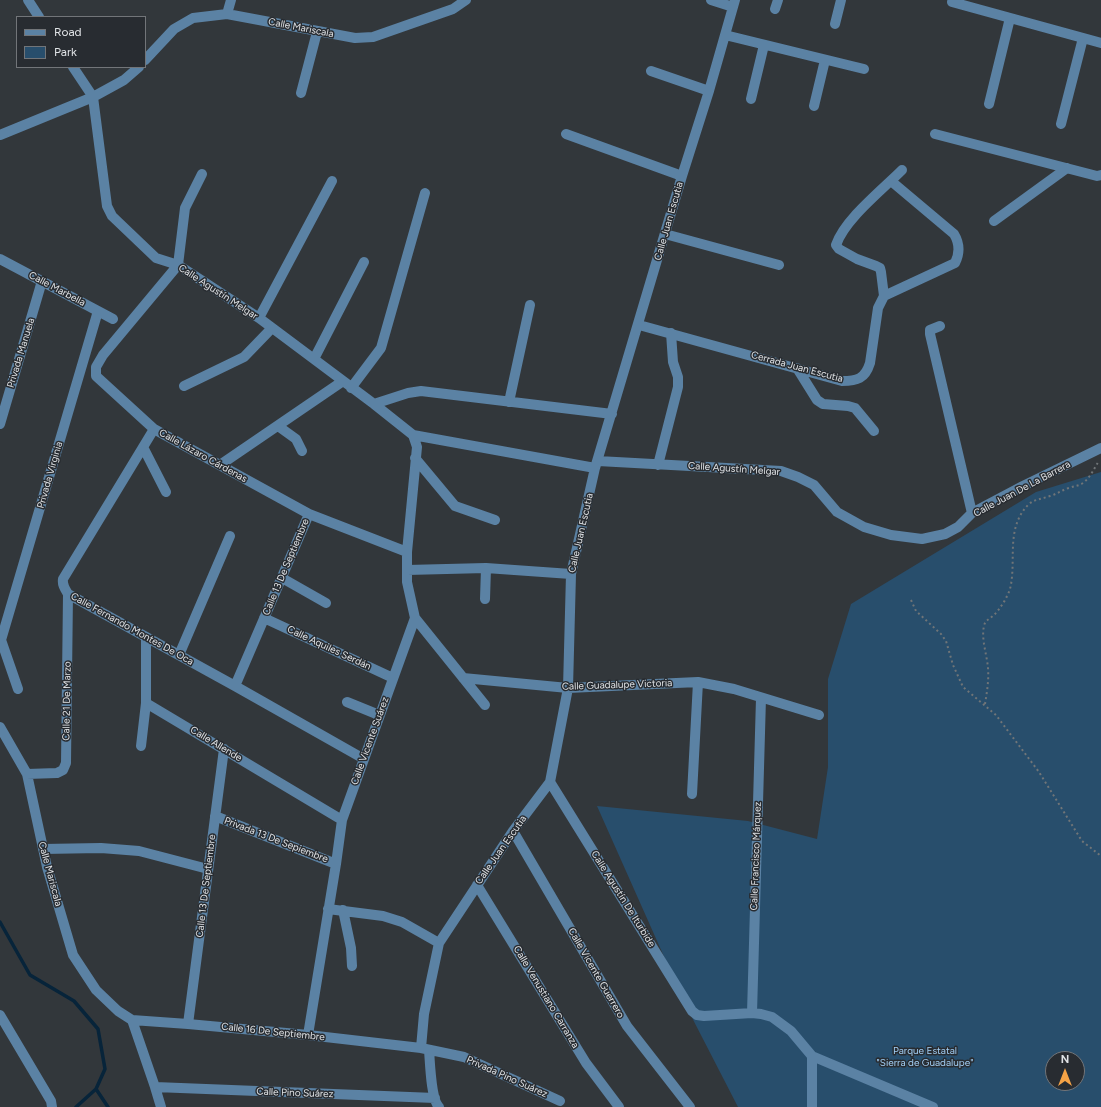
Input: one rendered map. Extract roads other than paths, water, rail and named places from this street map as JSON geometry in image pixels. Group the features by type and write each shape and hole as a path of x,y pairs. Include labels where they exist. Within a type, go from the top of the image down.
{"street":[{"path":"28,0 38,16"},
{"path":"227,14 231,0"},
{"name":"Calle Mariscala","path":"146,59 174,30 193,18 227,14 355,38 373,37 453,9 466,0"},
{"path":"710,0 734,3"},
{"path":"835,24 841,0"},
{"path":"952,2 1101,43"},
{"name":"Calle Juan Escutia","path":"425,1049 424,1014 439,943 513,831 550,782 568,688 571,574 597,464 734,3"},
{"path":"989,104 1010,18"},
{"path":"301,93 317,32"},
{"path":"725,35 864,69"},
{"path":"1061,124 1083,38"},
{"path":"751,98 764,45"},
{"path":"814,106 825,60"},
{"name":"Calle Agustín Melgar","path":"74,68 93,96 109,211 112,216 156,258 178,265 260,318 413,435 597,464 658,465 781,471 814,485 837,512 864,527 891,535 922,539"},
{"path":"0,135 93,96 124,80 138,68"},
{"path":"651,71 709,91"},
{"path":"566,134 682,176"},
{"path":"935,134 1097,176 1101,175"},
{"path":"994,221 1067,168"},
{"name":"Cerrada Juan Escutia","path":"639,325 842,381 852,381 861,378 868,371 870,364 878,308 884,296 880,268 857,259 839,249 836,245 838,237 853,218 902,170"},
{"path":"178,265 185,208 202,174"},
{"path":"260,318 332,181"},
{"path":"884,296 955,263 959,250 958,241 954,234 891,181"},
{"path":"351,388 382,348 425,194"},
{"path":"665,234 779,265"},
{"name":"Calle Marbella","path":"0,259 113,319"},
{"path":"314,359 364,262"},
{"name":"Calle Lázaro Cárdenas","path":"178,265 103,355 96,367 96,376 154,429 309,514 407,552"},
{"name":"Privada Manuela","path":"0,424 42,281"},
{"path":"509,402 530,304"},
{"name":"Privada Virginia","path":"18,689 1,639 98,311"},
{"path":"940,326 930,330 930,334 972,513"},
{"path":"184,386 244,356 272,328"},
{"path":"658,465 678,387 678,377 673,362 671,333"},
{"path":"797,368 817,400 823,404 855,408 874,430"},
{"path":"220,465 343,381"},
{"path":"374,404 408,393 421,391 612,414"},
{"path":"278,426 296,440 302,450"},
{"name":"Calle Fernando Montes De Oca","path":"154,429 63,579 62,583 68,594 180,655 364,759"},
{"path":"413,435 416,453 407,552 407,582 414,618 485,705"},
{"path":"143,447 166,492"},
{"name":"Calle Juan De La Barrera","path":"922,539 945,534 958,526 972,513 1101,448"},
{"path":"416,453 455,506 495,520"},
{"name":"Calle 13 De Septiembre","path":"235,686 309,514"},
{"path":"180,655 230,536"},
{"path":"407,570 486,568 571,574"},
{"path":"485,599 486,568"},
{"path":"282,578 326,603"},
{"name":"Calle 21 De Marzo","path":"27,774 57,773 63,770 66,763 68,594"},
{"name":"Calle Aquiles Serdán","path":"264,618 393,678"},
{"name":"Calle Vicente Suárez","path":"308,1035 342,820 414,618"},
{"path":"141,746 146,703 146,637"},
{"name":"Calle Guadalupe Victoria","path":"463,678 568,688 698,682 734,689 819,716"},
{"path":"692,794 698,682"},
{"name":"Calle Francisco Márquez","path":"752,1014 761,698"},
{"path":"347,702 379,715"},
{"name":"Calle Allende","path":"146,703 342,820"},
{"name":"Calle Mariscala","path":"0,727 27,774 46,867 73,955 96,990 118,1011"},
{"name":"Calle 13 De Septiembre","path":"188,1024 224,749"},
{"name":"Calle Agustín De Iturbide","path":"550,782 692,1011 697,1015 704,1016 752,1014"},
{"name":"Privada 13 De Sepiembre","path":"215,816 336,864"},
{"name":"Calle Vicente Guerrero","path":"513,831 627,1026 690,1107"},
{"path":"43,849 101,848 139,851 208,869"},
{"name":"Calle Venustiano Carranza","path":"477,885 586,1063 619,1107"},
{"path":"328,909 368,913 389,918 402,922 439,943"},
{"path":"343,910 351,948 352,966"},
{"name":"Calle 16 De Septiembre","path":"118,1011 132,1020 308,1035 425,1049"},
{"path":"752,1014 761,1014 772,1017 791,1031 812,1056 933,1107"},
{"path":"0,1015 51,1101 52,1107"},
{"path":"132,1020 156,1087 161,1107"},
{"name":"Privada Pino Suárez","path":"425,1049 464,1057 560,1101"},
{"name":"Calle Pino Suárez","path":"156,1087 437,1103 425,1049"},
{"path":"812,1056 812,1107"}],"waterway":[{"path":"0,922 30,975 74,1001 98,1029 105,1069 96,1089 76,1107"},
{"path":"96,1089 108,1107"}],"park label":[{"name":"Parque Estatal \"Sierra de Guadalupe\"","path":"925,1056"}]}
